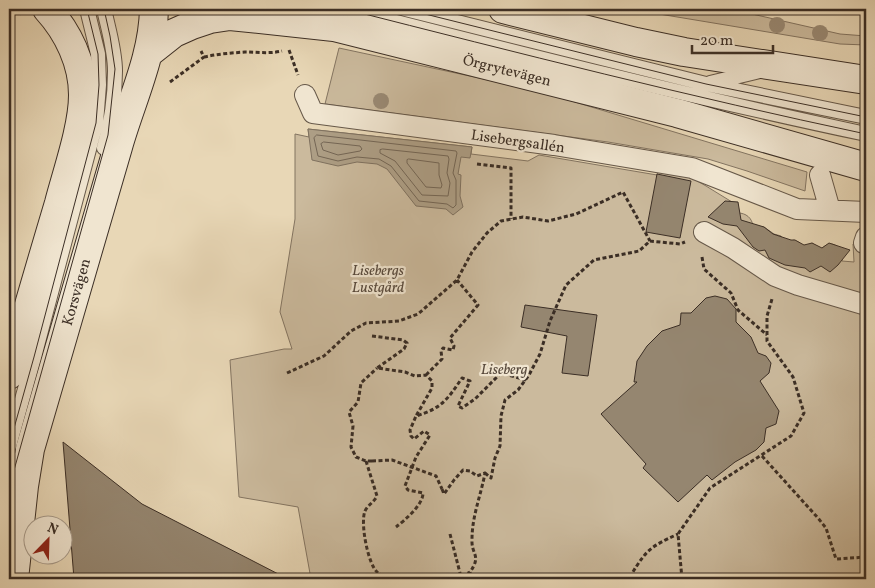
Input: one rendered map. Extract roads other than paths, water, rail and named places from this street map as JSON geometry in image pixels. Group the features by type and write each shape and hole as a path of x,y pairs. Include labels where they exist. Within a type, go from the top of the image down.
{"main road":[{"name":"Korsvägen","path":"14,579 30,449 32,361 70,165 85,132 80,69 60,23 47,9"},
{"name":"Korsvägen","path":"32,361 113,139 150,52 154,9"},
{"path":"504,9 684,52 866,80"},
{"name":"Örgrytevägen","path":"150,52 174,34 192,25 210,19 230,16 334,27 677,113 866,167"}],"street":[{"name":"Lisebergsallén","path":"306,95 313,113 582,150 692,168 729,187 797,208 830,210"},
{"path":"820,175 830,210 866,212"},
{"path":"704,232 734,248 775,276 798,285 866,305"}],"lane":[{"path":"85,132 96,123 99,85 98,54 87,9"},
{"path":"104,9 115,69 113,139"},
{"path":"345,9 615,78 756,111 866,134"},
{"path":"405,9 706,84 866,117"},
{"path":"706,84 775,67"},
{"path":"615,78 677,113"},
{"path":"9,446 32,361"},
{"path":"9,487 32,361"}],"water":[{"path":"308,129 472,147 470,158 461,157 458,174 461,175 460,196 463,207 453,215 446,209 416,206 387,169 377,164 357,162 338,166 312,160"}],"tram line":[{"path":"9,446 96,123 99,85 98,54 87,9"},
{"path":"9,488 108,135 115,69 104,9"},
{"path":"345,9 670,90 866,134"},
{"path":"405,9 706,84 866,117"}],"park label":[{"name":"Lisebergs Lustgård","path":"378,278"},
{"name":"Liseberg","path":"504,369"}]}
